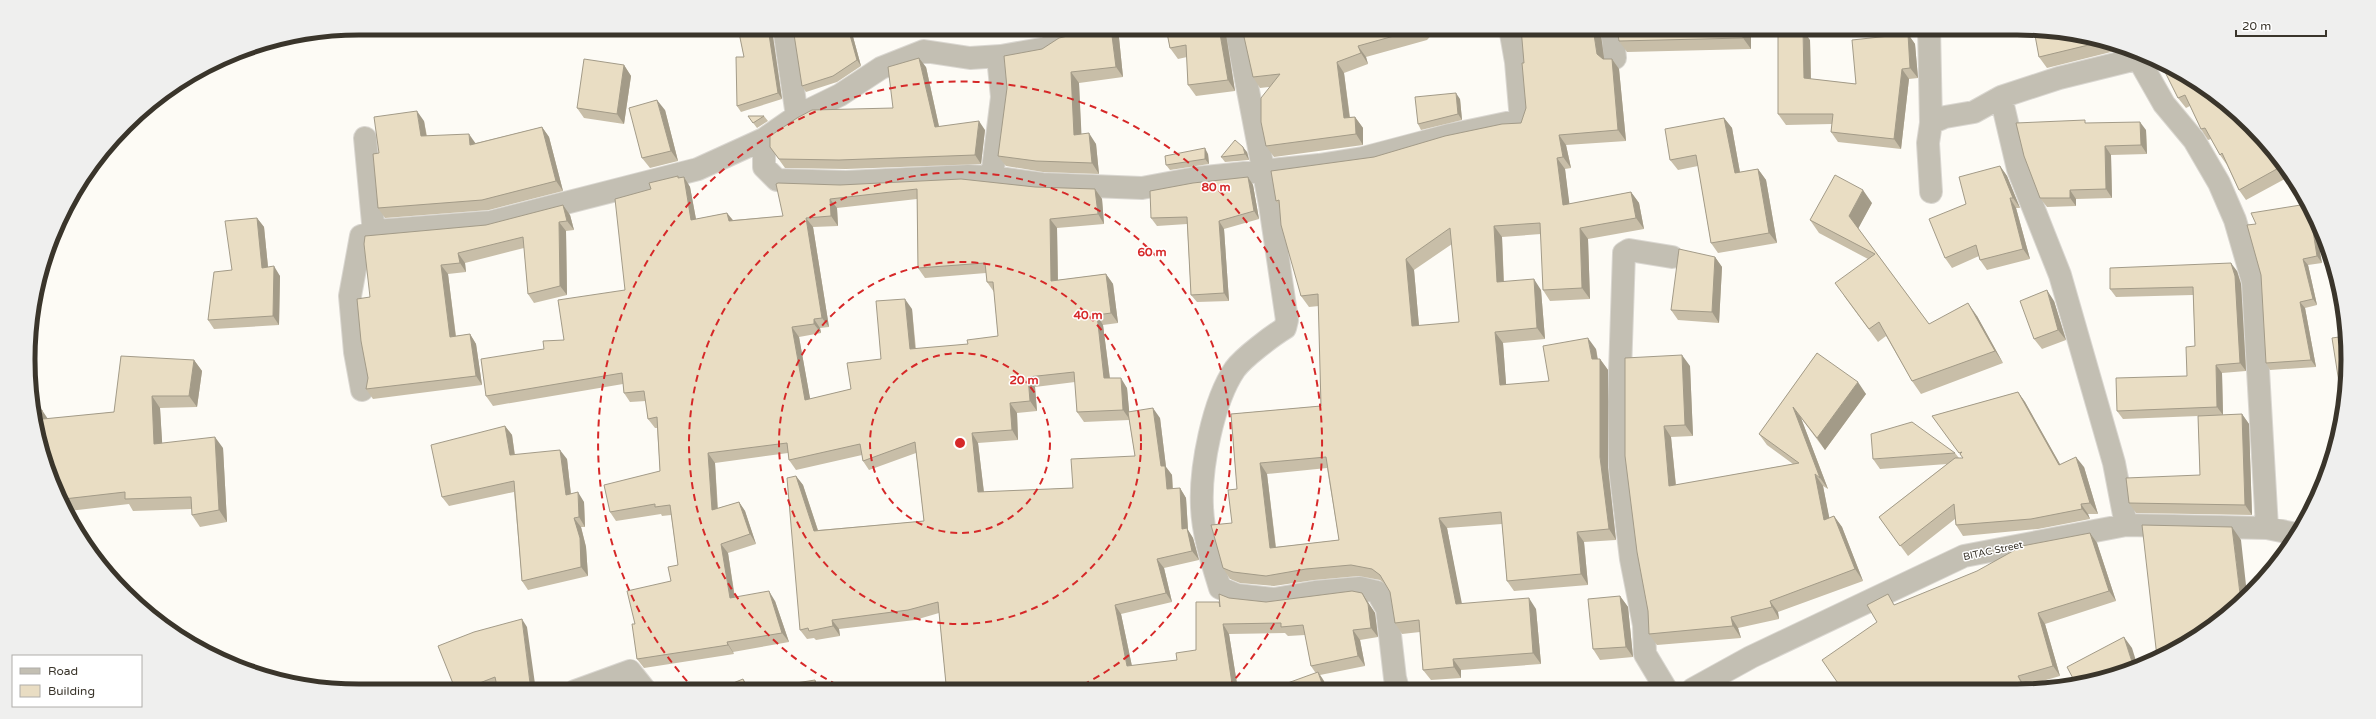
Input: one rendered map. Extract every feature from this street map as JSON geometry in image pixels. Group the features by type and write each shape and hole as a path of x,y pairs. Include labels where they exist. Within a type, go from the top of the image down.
{"street":[{"path":"785,35 797,116"},
{"path":"362,390 355,352 350,296 361,236 375,231 491,222 698,169 764,140 797,116 840,95 881,68 924,51 970,58 1001,56 1047,48 1058,35"},
{"path":"1237,35 1263,170 1287,320 1285,328 1236,368 1218,403 1206,454 1202,507 1210,556 1220,588 1237,595 1274,600 1315,592 1360,588 1377,592 1387,609 1397,684"},
{"path":"764,140 764,167 777,180 846,182 968,176 992,177 1042,184 1142,188 1196,178 1319,165 1363,158 1450,135 1521,120 1516,62 1511,35"},
{"path":"1613,35 1615,58"},
{"path":"1929,35 1931,123 1928,143 1931,192"},
{"path":"992,177 1002,97 999,67 1001,56"},
{"path":"1931,123 1945,117 1974,112 2001,97 2059,78 2133,57"},
{"path":"2142,60 2164,104 2194,140 2219,183 2235,220 2253,282 2267,528"},
{"path":"2001,97 2018,169 2060,275 2114,463 2126,525"},
{"path":"365,138 372,223 375,231"},
{"path":"1663,684 1645,654 1644,625 1631,559 1620,468 1619,402 1624,253 1629,250 1672,257"},
{"name":"BITAC Street","path":"1702,684 1751,657 1964,556 2126,525 2267,528 2291,533"},
{"path":"595,684 630,671 641,684"}],"building":[{"path":"739,35 769,35 778,93 737,106 736,57 744,57"},
{"path":"794,35 850,35 857,60 833,76 802,86"},
{"path":"1072,35 1112,35 1116,67 1071,72 1074,135 1089,133 1092,163 1036,161 998,156 1007,88 1004,56 1042,49 1059,38"},
{"path":"1167,35 1220,35 1228,80 1188,85 1186,45 1170,48"},
{"path":"1244,35 1397,35 1358,46 1361,53 1337,62 1344,118 1355,117 1356,134 1266,146 1261,122 1261,98 1280,74 1253,77"},
{"path":"1522,35 1594,35 1597,54 1603,59 1612,59 1618,130 1559,135 1563,157 1557,158 1563,205 1631,192 1636,218 1580,228 1582,288 1543,290 1540,223 1494,226 1497,282 1534,279 1537,328 1495,332 1500,385 1549,381 1543,346 1588,338 1592,359 1600,359 1600,457 1609,529 1577,532 1581,574 1507,581 1501,512 1439,518 1456,604 1529,598 1533,653 1453,659 1454,667 1423,670 1419,620 1395,623 1390,592 1380,575 1372,569 1351,565 1306,569 1266,576 1233,572 1223,568 1211,525 1232,523 1228,490 1237,489 1231,414 1321,406 1318,294 1301,296 1281,225 1279,200 1276,201 1271,171 1374,157 1445,136 1502,124 1521,123 1526,108 1522,63 1524,63","holes":["1450,228 1459,322 1412,326 1406,259","1326,457 1339,540 1270,548 1260,463"]},
{"path":"1618,35 1743,35 1743,38 1619,41"},
{"path":"1778,35 1803,35 1804,78 1856,84 1852,40 1908,35 1910,68 1902,69 1894,139 1831,132 1833,114 1778,114"},
{"path":"2035,36 2080,41 2092,44 2039,57"},
{"path":"919,58 935,127 979,121 975,155 839,160 779,159 770,147 770,136 812,110 893,108 888,67"},
{"path":"584,59 624,65 617,114 577,108"},
{"path":"2164,70 2179,78 2214,102 2246,130 2278,168 2239,190 2222,153 2220,155 2205,128 2201,129 2185,95 2178,98"},
{"path":"1456,93 1458,114 1418,124 1415,97"},
{"path":"657,100 671,151 642,158 629,108"},
{"path":"417,111 421,136 469,134 470,145 542,127 556,181 482,200 378,208 373,154 379,153 374,117"},
{"path":"748,116 764,116 753,123"},
{"path":"1724,118 1735,173 1758,169 1769,233 1711,243 1696,155 1670,160 1665,129"},
{"path":"2085,120 2085,123 2140,122 2141,145 2105,146 2106,189 2070,190 2070,198 2040,198 2024,156 2016,123"},
{"path":"1235,140 1243,147 1245,154 1221,157"},
{"path":"1205,148 1205,159 1166,165 1165,156"},
{"path":"2000,166 2013,198 2010,198 2023,249 1980,260 1976,245 1945,258 1929,219 1966,204 1959,177"},
{"path":"1835,175 1863,190 1849,216 1929,324 1968,303 1995,351 1912,381 1879,322 1869,329 1835,283 1875,254 1810,220"},
{"path":"678,176 678,178 684,177 691,220 727,213 729,221 783,216 776,184 778,183 840,185 961,179 1035,187 1095,189 1098,214 1050,219 1051,281 1106,274 1111,313 1097,315 1104,378 1121,378 1123,410 1077,412 1074,372 1028,377 1030,401 1010,403 1012,430 972,433 978,492 1073,488 1071,459 1135,456 1128,412 1153,408 1161,466 1165,466 1167,489 1180,488 1182,529 1187,528 1192,551 1157,559 1166,593 1115,605 1127,666 1177,660 1176,653 1196,650 1196,602 1219,602 1220,607 1219,594 1229,598 1266,602 1352,591 1362,593 1368,604 1371,628 1353,630 1358,656 1311,666 1303,625 1281,627 1281,623 1223,624 1232,684 946,684 938,602 908,610 832,620 833,626 809,631 808,628 800,630 787,478 796,476 814,531 924,521 915,442 863,461 860,444 789,460 787,443 708,453 712,510 739,502 750,534 721,544 730,598 769,591 782,633 727,642 728,645 637,659 632,624 635,624 627,591 671,581 668,567 678,565 670,505 655,507 655,504 610,512 604,485 660,471 657,417 648,419 644,391 624,393 622,373 486,396 481,359 544,349 543,341 564,340 558,300 625,290 615,199 651,189 649,183","holes":["917,189 918,268 985,263 987,282 993,282 998,336 967,340 968,344 910,349 905,299 876,301 881,359 847,363 851,389 805,400 792,327 814,324 814,319 822,318 806,218 831,216 830,199"]},
{"path":"1248,177 1254,211 1219,221 1224,293 1191,295 1187,217 1151,218 1150,191 1193,183"},
{"path":"563,205 567,221 559,222 560,286 528,294 523,237 458,253 460,263 441,265 450,337 470,334 476,376 366,389 368,378 361,341 357,299 370,297 364,244 365,236 486,225"},
{"path":"2302,205 2312,226 2317,256 2303,259 2313,299 2300,302 2311,360 2266,363 2261,275 2247,225 2256,224 2251,213"},
{"path":"257,218 262,268 274,266 273,316 208,320 214,272 232,270 225,221"},
{"path":"1679,249 1715,257 1712,312 1671,310"},
{"path":"2231,263 2235,276 2240,363 2216,365 2217,407 2117,411 2116,378 2187,376 2186,347 2195,346 2193,287 2110,289 2110,268"},
{"path":"2047,290 2058,330 2034,339 2020,301"},
{"path":"2340,337 2341,360 2340,386 2332,338"},
{"path":"1817,353 1858,382 1817,438 1793,407 1820,478 1815,474 1824,520 1834,516 1855,569 1770,601 1772,607 1731,617 1733,626 1649,634 1648,611 1637,552 1625,456 1625,358 1682,355 1685,425 1664,426 1669,486 1799,463 1759,434"},
{"path":"121,356 194,360 189,396 152,396 154,444 215,437 219,510 192,515 191,497 125,499 125,492 66,499 52,464 41,423 39,410 42,410 43,419 114,412"},
{"path":"2018,392 2059,465 2076,457 2090,503 2081,504 2082,509 2031,519 1956,525 1954,504 1900,546 1879,517 1955,458 1963,458 1960,454 1962,452 1959,453 1932,416"},
{"path":"2242,414 2245,505 2129,503 2126,478 2200,475 2198,416"},
{"path":"1912,422 1955,453 1873,459 1871,434"},
{"path":"505,426 510,455 560,450 566,495 578,492 579,517 574,518 580,538 581,567 522,581 514,481 442,497 431,445"},
{"path":"2142,525 2232,527 2240,594 2214,617 2197,629 2179,641 2156,652"},
{"path":"2090,533 2109,591 2038,613 2053,666 2018,676 2022,684 1839,684 1822,660 1877,622 1867,605 1888,594 1894,605 1977,571 2022,546"},
{"path":"1620,596 1626,647 1593,649 1588,599"},
{"path":"522,619 530,684 496,684 495,677 477,684 453,684 438,646 474,632"},
{"path":"2124,637 2132,663 2100,673 2073,679 2067,667"},
{"path":"1318,672 1322,684 1285,684"},
{"path":"743,679 745,684 731,684"},
{"path":"815,680 815,684 790,684"}]}
